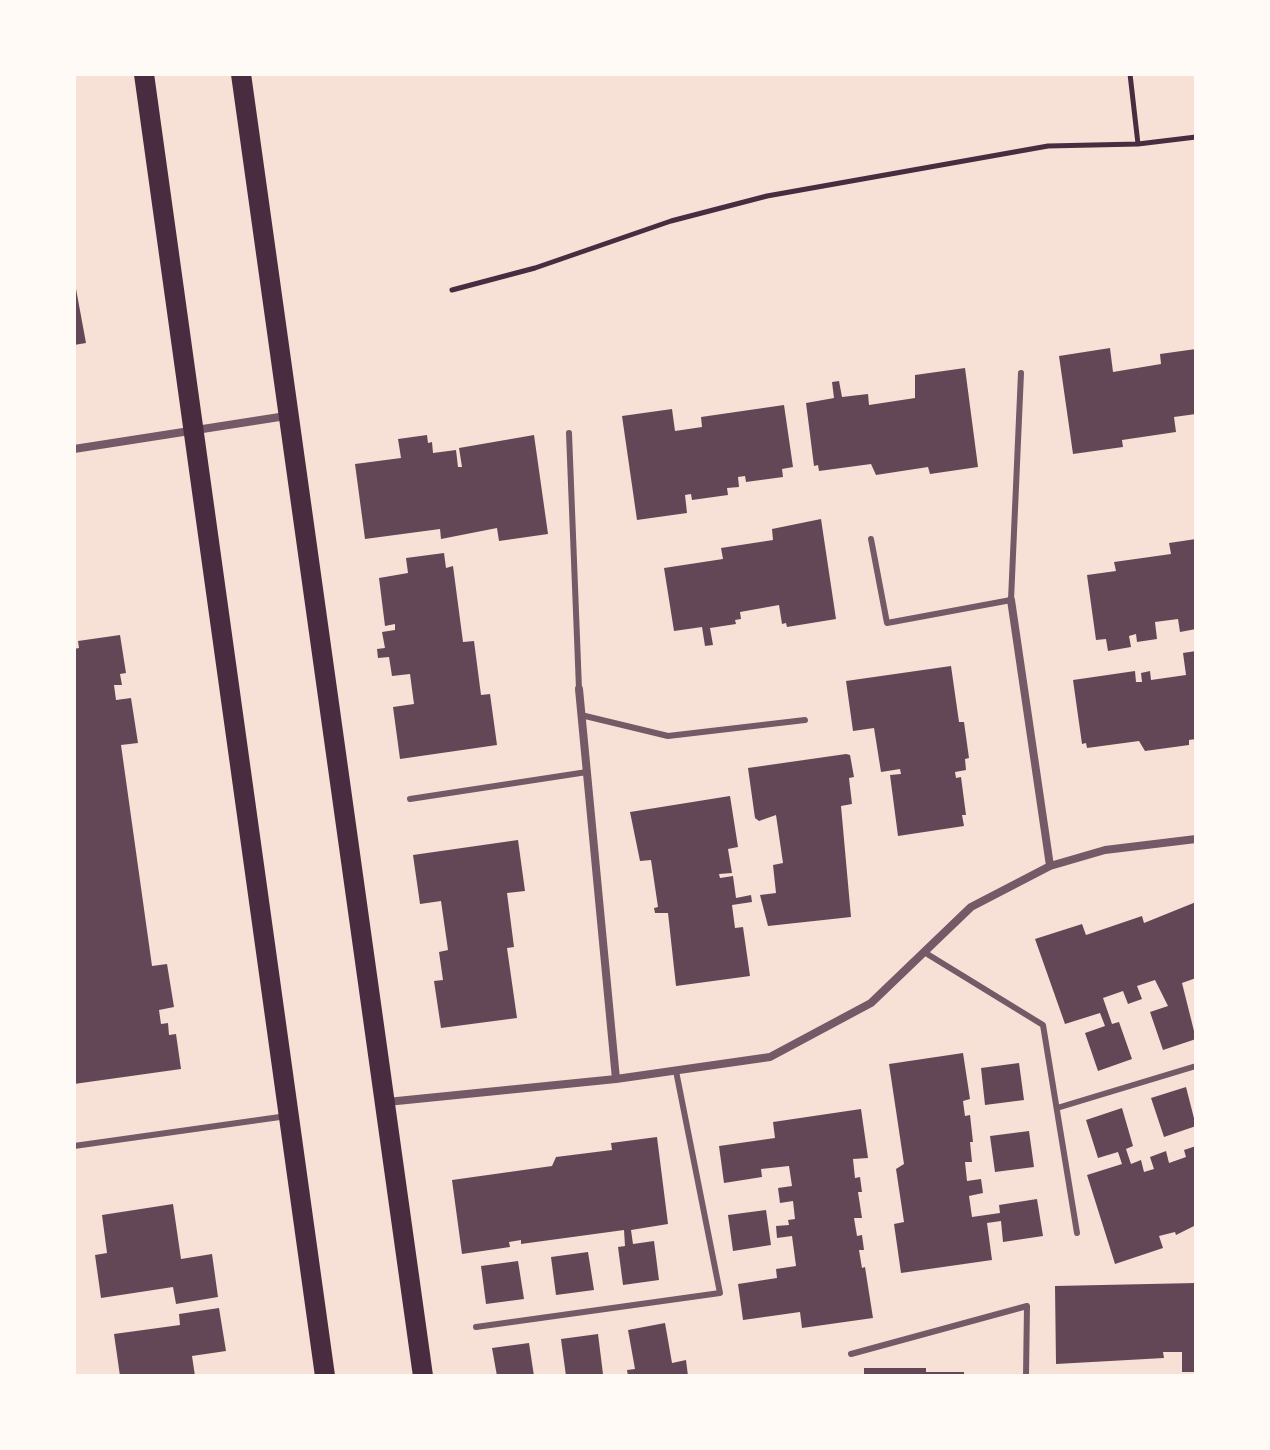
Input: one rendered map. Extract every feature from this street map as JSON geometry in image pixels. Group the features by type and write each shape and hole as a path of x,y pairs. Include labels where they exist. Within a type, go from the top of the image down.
{"main road":[{"path":"144,74 325,1376"},
{"path":"241,74 423,1376"}],"street":[{"path":"74,449 289,416"},
{"path":"1011,600 1050,866"},
{"path":"579,689 616,1079"},
{"path":"386,1102 616,1079 770,1057 871,1003 971,907 1050,866 1105,850 1196,839"}],"lane":[{"path":"871,539 887,623 1011,600 1021,373"},
{"path":"569,433 579,689"},
{"path":"581,715 668,736 805,720"},
{"path":"410,799 587,772"},
{"path":"924,952 1043,1025 1077,1233"},
{"path":"1057,1108 1196,1066"},
{"path":"476,1327 720,1293 676,1071"},
{"path":"74,1146 290,1115"},
{"path":"851,1354 1027,1306 1026,1376"}],"path":[{"path":"1130,74 1138,144"},
{"path":"452,290 535,268 671,221 767,196 1048,146 1138,144 1196,137"}],"building":[{"path":"74,278 86,343 74,345"},
{"path":"1110,348 1113,372 1161,364 1160,354 1196,349 1196,414 1174,417 1176,432 1122,440 1123,447 1073,454 1059,356"},
{"path":"965,368 978,467 930,474 928,467 876,475 871,464 819,471 818,465 814,466 806,403 834,398 832,382 839,381 842,397 868,394 869,405 915,398 915,375"},
{"path":"784,405 793,467 782,469 783,477 746,482 745,476 738,477 739,487 727,488 728,495 692,500 691,494 685,495 687,513 637,520 622,416 672,409 675,431 702,427 701,417"},
{"path":"427,435 428,443 432,442 433,453 456,450 458,467 462,467 459,448 534,435 548,534 499,541 497,528 441,539 440,529 365,539 355,464 401,458 398,439"},
{"path":"821,519 836,619 787,627 786,623 782,624 779,605 740,612 741,619 735,620 736,624 710,628 713,645 705,646 702,627 674,631 664,568 723,559 721,548 773,540 772,529"},
{"path":"1196,539 1196,629 1180,632 1178,619 1155,622 1157,639 1137,642 1136,634 1129,636 1131,647 1108,651 1106,639 1096,640 1087,575 1116,571 1114,562 1171,554 1169,543"},
{"path":"444,553 446,568 453,566 463,642 474,641 481,695 490,694 497,745 400,759 393,707 414,704 410,674 392,676 389,657 378,658 377,649 385,648 382,632 395,630 395,624 385,626 379,578 408,573 406,558"},
{"path":"120,635 126,673 120,674 122,685 114,685 116,700 131,698 138,743 121,745 152,966 167,964 174,1007 159,1010 161,1024 168,1023 169,1035 176,1034 181,1069 74,1084 74,649 79,648 78,641"},
{"path":"1196,651 1196,739 1189,740 1189,745 1145,751 1139,741 1087,748 1086,743 1082,744 1073,680 1135,671 1136,682 1142,682 1141,673 1150,671 1151,680 1186,675 1183,653"},
{"path":"951,666 959,722 964,722 969,758 965,759 966,770 955,772 956,778 961,777 966,815 962,815 964,826 898,836 890,775 901,774 900,769 881,772 874,728 853,731 846,681"},
{"path":"850,755 854,777 849,778 852,804 841,806 851,917 768,926 760,895 776,893 773,865 783,863 776,815 759,821 755,818 748,768"},
{"path":"730,796 738,847 728,849 732,873 719,874 720,878 733,876 736,898 751,895 752,902 732,905 735,928 743,927 750,976 676,986 668,913 655,913 654,908 658,907 651,860 640,861 630,812"},
{"path":"518,840 525,891 507,893 514,947 507,948 517,1018 441,1028 434,981 443,980 439,952 448,950 441,901 420,904 413,855"},
{"path":"1196,902 1196,978 1182,983 1196,1039 1163,1050 1150,1012 1168,1006 1155,980 1137,986 1142,999 1128,1004 1123,991 1103,998 1112,1024 1119,1022 1132,1059 1098,1071 1085,1033 1105,1026 1100,1013 1065,1024 1035,939 1082,924 1086,935 1142,916 1144,923"},
{"path":"963,1053 970,1099 963,1101 965,1116 970,1115 973,1142 970,1142 972,1162 965,1162 967,1181 981,1179 983,1193 969,1196 972,1217 1000,1213 999,1205 1037,1199 1043,1236 1003,1242 1001,1221 987,1223 992,1260 901,1273 894,1224 904,1222 896,1169 904,1164 889,1064"},
{"path":"1019,1063 1024,1100 985,1105 981,1068"},
{"path":"1186,1087 1196,1126 1164,1137 1151,1098"},
{"path":"1122,1108 1133,1146 1126,1149 1131,1164 1141,1160 1144,1172 1154,1169 1150,1157 1166,1151 1169,1163 1186,1157 1184,1150 1196,1146 1196,1225 1176,1235 1175,1232 1159,1236 1163,1248 1115,1264 1087,1175 1122,1164 1118,1152 1098,1158 1086,1120"},
{"path":"861,1109 868,1158 853,1159 855,1178 860,1177 862,1192 858,1192 862,1218 854,1218 857,1236 862,1235 864,1250 859,1250 862,1268 865,1267 873,1318 802,1328 800,1312 743,1320 738,1284 777,1278 776,1269 796,1266 792,1236 777,1238 776,1226 789,1225 788,1220 795,1219 793,1201 780,1203 778,1188 792,1186 789,1166 761,1169 762,1177 724,1183 719,1146 775,1138 773,1122"},
{"path":"1029,1131 1034,1167 995,1172 990,1136"},
{"path":"657,1137 668,1224 631,1230 633,1244 654,1241 659,1280 623,1285 618,1247 625,1246 624,1230 521,1244 521,1240 509,1242 510,1247 462,1254 452,1180 552,1166 556,1157 612,1150 611,1143"},
{"path":"173,1204 181,1259 212,1254 218,1297 176,1304 173,1287 101,1298 95,1255 107,1253 102,1215"},
{"path":"766,1210 771,1245 733,1251 728,1215"},
{"path":"588,1252 594,1290 556,1295 551,1257"},
{"path":"518,1261 524,1299 486,1304 481,1266"},
{"path":"1196,1283 1196,1372 1182,1372 1182,1352 1163,1352 1164,1358 1056,1364 1055,1286"},
{"path":"219,1308 226,1351 192,1356 195,1376 120,1376 114,1334 180,1325 179,1314"},
{"path":"665,1323 672,1363 686,1360 688,1376 628,1376 627,1370 635,1369 628,1330"},
{"path":"598,1334 603,1374 566,1376 561,1339"},
{"path":"529,1343 534,1376 497,1376 492,1348"},
{"path":"864,1368 926,1368 926,1372 964,1372 964,1376 864,1376"}]}
